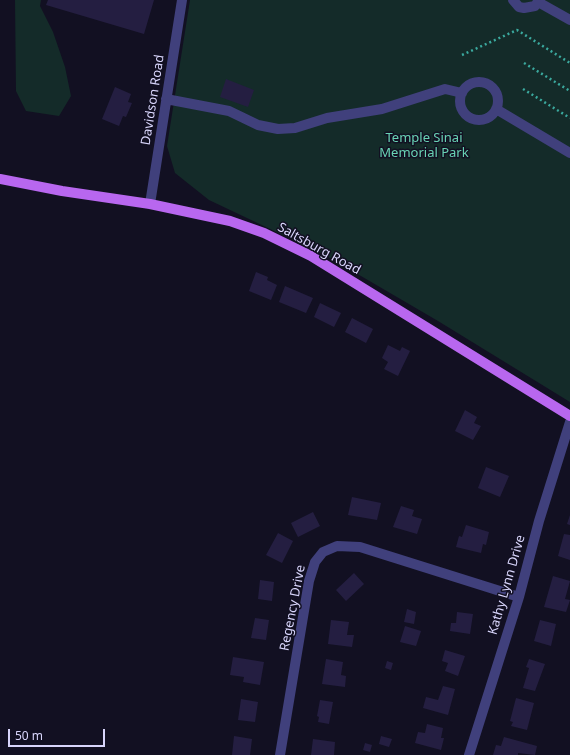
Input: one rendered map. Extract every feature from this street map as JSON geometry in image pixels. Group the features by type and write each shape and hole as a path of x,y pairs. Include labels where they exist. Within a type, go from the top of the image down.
{"main road":[{"name":"Saltsburg Road","path":"0,179 62,191 150,204 230,221 264,233 311,256 570,416"}],"street":[{"name":"Davidson Road","path":"150,204 182,0"},
{"path":"513,0 519,7 524,8 535,6 539,1 570,20"},
{"path":"472,83 487,83 497,94 498,101 496,109 492,115 486,118 478,120 471,118 461,107 460,100 462,93 466,87 472,83"},
{"path":"166,99 229,111 258,125 278,129 295,128 327,118 382,109 445,89 462,93"},
{"path":"496,109 570,153"},
{"name":"Kathy Lynn Drive","path":"469,755 519,597 539,521 570,422"},
{"name":"Regency Drive","path":"280,755 309,581 315,562 323,552 337,546 360,547 519,597"}],"path":[{"path":"462,54 517,30 570,63"},
{"path":"524,63 570,91"},
{"path":"523,89 570,118"}],"green space":[{"path":"15,0 41,0 40,6 53,32 65,67 71,96 59,116 26,111 16,91"},
{"name":"Temple Sinai Memorial Park","path":"190,0 570,0 570,402 438,321 325,255 209,200 175,173 167,146"}],"building":[{"path":"48,0 154,0 144,34 46,5"},
{"path":"226,79 254,90 248,107 220,97"},
{"path":"115,87 131,94 128,102 132,103 126,117 123,116 119,126 102,119"},
{"path":"256,272 268,277 267,280 277,285 271,300 249,291"},
{"path":"285,286 313,298 306,313 279,302"},
{"path":"320,303 341,313 334,327 314,317"},
{"path":"352,318 373,329 366,343 345,332"},
{"path":"388,345 400,351 402,347 410,351 398,376 384,369 388,362 382,358"},
{"path":"465,410 477,417 474,423 481,426 473,440 455,431"},
{"path":"486,467 509,476 500,497 478,488"},
{"path":"352,497 381,503 377,520 348,515"},
{"path":"401,506 414,510 412,516 422,519 417,534 393,527"},
{"path":"313,512 320,526 298,537 291,523"},
{"path":"570,515 570,525 567,524"},
{"path":"466,525 489,532 486,545 483,544 481,553 456,547 459,536 462,537"},
{"path":"278,533 293,541 282,563 266,555"},
{"path":"564,534 570,535 570,560 558,556"},
{"path":"354,573 364,584 346,601 336,590"},
{"path":"553,576 570,581 565,599 570,600 566,612 544,607"},
{"path":"260,580 274,582 272,601 258,599"},
{"path":"407,609 416,612 414,624 404,622"},
{"path":"457,612 473,614 470,634 450,631 451,623 456,623"},
{"path":"255,618 269,620 266,640 251,638"},
{"path":"331,620 349,622 347,635 354,635 352,647 328,644"},
{"path":"540,620 556,624 551,646 534,641"},
{"path":"405,626 421,631 416,646 400,642"},
{"path":"445,650 465,656 458,676 445,671 448,663 442,661"},
{"path":"233,657 264,662 260,685 243,682 244,677 230,675"},
{"path":"326,659 343,662 341,675 346,676 345,687 322,684"},
{"path":"529,659 545,664 535,691 523,688 529,668 526,667"},
{"path":"387,661 393,663 391,670 385,668"},
{"path":"443,686 455,689 448,715 423,708 426,697 438,700"},
{"path":"516,698 534,703 527,730 511,726 513,722 510,721"},
{"path":"241,699 258,702 255,722 238,720"},
{"path":"320,700 333,702 329,724 318,722 319,717 317,716"},
{"path":"427,724 443,728 441,738 444,738 441,750 415,743 418,732 425,733"},
{"path":"234,736 252,739 250,755 232,755"},
{"path":"381,736 392,739 389,747 379,744"},
{"path":"504,737 537,746 535,755 518,753 518,755 493,755 496,745 501,746"},
{"path":"313,739 335,742 334,755 311,755"},
{"path":"365,743 372,745 370,752 363,750"}]}
